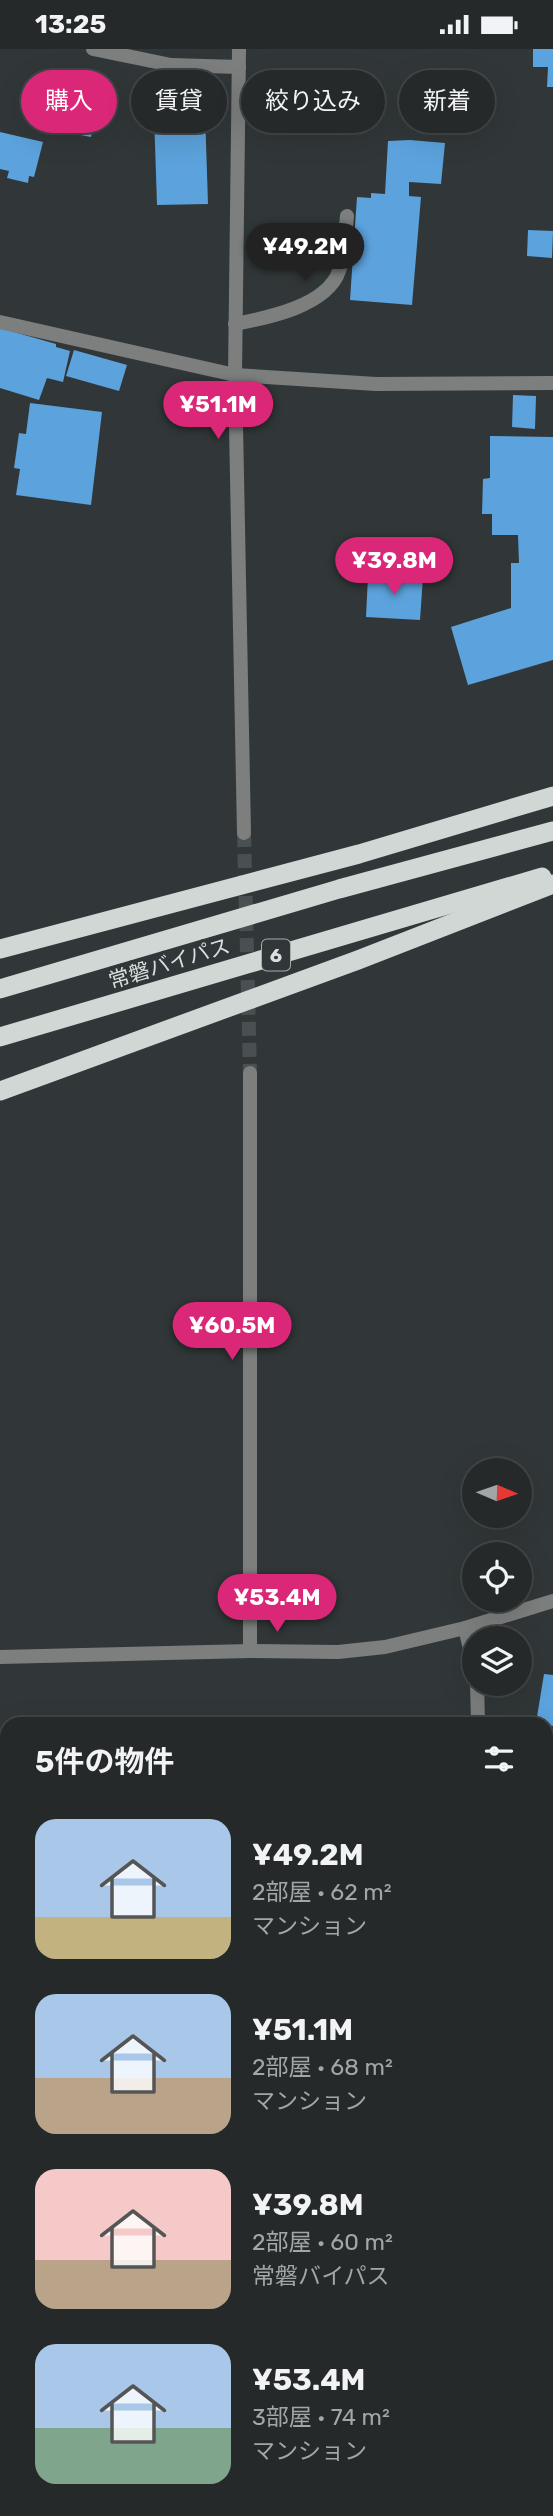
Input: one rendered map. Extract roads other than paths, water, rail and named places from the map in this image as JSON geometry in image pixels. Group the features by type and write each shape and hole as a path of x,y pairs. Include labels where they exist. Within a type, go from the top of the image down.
{"highway":[{"path":"0,949 359,854 553,796"},
{"name":"常磐バイパス","path":"0,989 339,889 553,831"},
{"name":"常磐バイパス","path":"0,1037 553,874"},
{"path":"0,1091 358,960 553,884"}],"street":[{"path":"93,49 171,65 239,67"},
{"path":"239,49 235,375 244,833"},
{"path":"235,324 267,319 310,301 332,284 340,270 347,216"},
{"path":"0,322 235,375 376,384 553,383"},
{"path":"250,1073 250,1651"},
{"path":"472,1626 553,1601"},
{"path":"0,1657 250,1651 338,1652 373,1649 462,1629"},
{"path":"477,1696 478,1717"}],"tunnel":[{"path":"244,833 250,1073"}]}
